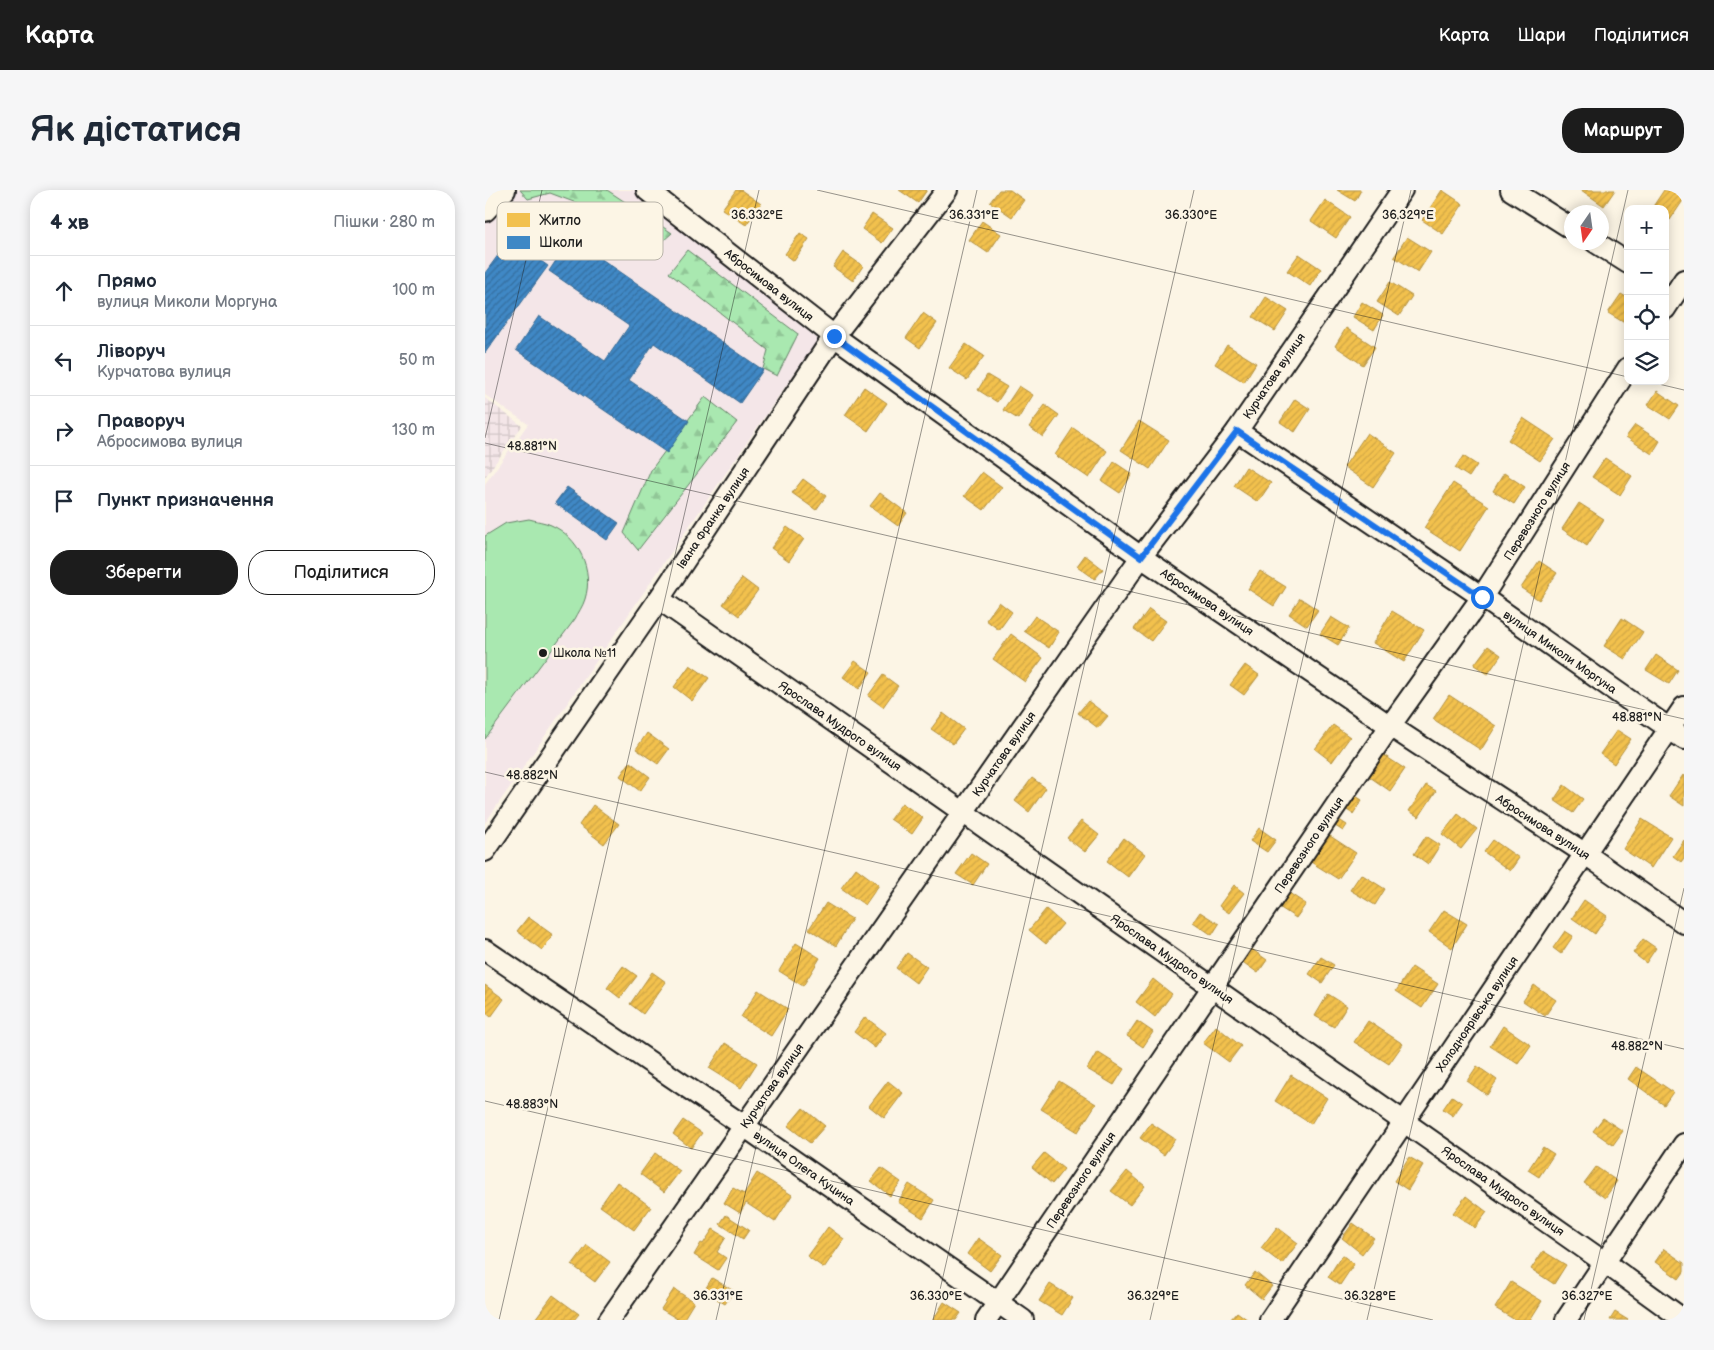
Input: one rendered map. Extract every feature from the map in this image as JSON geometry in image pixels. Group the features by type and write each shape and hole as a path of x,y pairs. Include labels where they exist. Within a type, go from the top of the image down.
{"street":[{"path":"485,211 505,190"},
{"name":"Абросимова вулиця","path":"647,190 662,202"},
{"name":"Івана Франка вулиця","path":"485,851 659,598 834,336 947,190"},
{"name":"Курчатова вулиця","path":"609,1320 1141,557 1237,431 1402,190"},
{"path":"1511,190 1564,224"},
{"name":"Абросимова вулиця","path":"663,202 834,336 1141,557 1684,922"},
{"path":"1608,250 1624,260"},
{"name":"Перевозного вулиця","path":"986,1320 1390,726 1482,597 1624,374"},
{"name":"вулиця Миколи Моргуна","path":"1237,431 1482,597 1677,734"},
{"name":"Ярослава Мудрого вулиця","path":"659,598 1684,1320"},
{"name":"Холодноярівська вулиця","path":"1270,1320 1405,1122 1584,853 1677,734 1684,707"},
{"name":"вулиця Олега Куцина","path":"485,950 1023,1320"},
{"path":"1566,1320 1684,1144"}],"shaded area":[{"name":"Школа №11","path":"506,190 634,190 649,202 497,202 497,260 663,260 663,213 818,339 485,823 485,484 528,424 485,395 485,211"},
{"path":"485,398 522,426 485,477"}],"green space":[{"path":"520,190 607,190 625,202 574,202 550,193 528,199"},
{"path":"663,227 672,233 663,241"},
{"path":"687,250 798,334 777,376 763,369 768,350 669,273"},
{"path":"705,397 737,422 638,550 624,533 651,470"},
{"path":"529,519 543,522 561,530 576,546 586,566 587,588 584,602 575,619 485,739 485,536 506,523"}],"building: Житло":[{"path":"736,190 741,190 761,204 746,225 722,209"},
{"path":"899,190 927,190 918,203"},
{"path":"999,190 1010,190 1024,200 1012,217 990,202"},
{"path":"1337,190 1361,190 1355,201"},
{"path":"1442,190 1463,204 1443,234 1422,220"},
{"path":"1581,190 1615,190 1605,205"},
{"path":"1664,190 1684,190 1684,199 1670,220 1669,205 1654,205"},
{"path":"1325,200 1350,217 1336,238 1311,221"},
{"path":"872,214 893,228 882,243 862,229"},
{"path":"982,221 1001,234 988,253 969,240"},
{"path":"800,233 809,239 794,261 785,254"},
{"path":"1407,237 1431,252 1418,272 1394,257"},
{"path":"843,252 863,266 853,281 833,267"},
{"path":"1299,254 1321,269 1310,286 1287,271"},
{"path":"1390,282 1412,296 1399,316 1377,302"},
{"path":"1621,294 1624,296 1624,323 1608,313"},
{"path":"1266,297 1288,311 1275,331 1253,317"},
{"path":"1362,302 1383,315 1374,330 1353,317"},
{"path":"923,313 937,323 920,348 906,338"},
{"path":"1346,328 1375,347 1363,365 1335,346"},
{"path":"966,344 984,356 967,380 949,368"},
{"path":"1227,345 1256,363 1244,382 1215,364"},
{"path":"987,375 1007,387 997,402 978,390"},
{"path":"1019,386 1033,395 1018,419 1003,410"},
{"path":"864,387 887,403 868,431 845,415"},
{"path":"1657,391 1679,406 1670,419 1648,405"},
{"path":"1295,399 1310,409 1295,432 1280,422"},
{"path":"1045,405 1059,415 1043,437 1029,427"},
{"path":"1523,418 1555,439 1540,461 1508,440"},
{"path":"1139,421 1169,440 1150,469 1121,450"},
{"path":"1635,425 1660,441 1652,454 1626,437"},
{"path":"1073,428 1107,451 1089,478 1055,455"},
{"path":"1367,433 1396,453 1373,487 1344,467"},
{"path":"1463,456 1477,465 1469,477 1455,468"},
{"path":"1605,458 1632,476 1620,495 1592,477"},
{"path":"1114,462 1132,474 1120,493 1102,481"},
{"path":"1246,467 1271,483 1258,502 1234,486"},
{"path":"982,472 1002,487 984,510 964,496"},
{"path":"1504,473 1525,487 1514,504 1493,491"},
{"path":"803,479 826,496 816,510 792,493"},
{"path":"1453,483 1489,506 1460,551 1424,528"},
{"path":"880,493 907,513 898,526 870,506"},
{"path":"1579,503 1604,519 1587,546 1562,529"},
{"path":"787,527 804,539 789,561 771,548"},
{"path":"1085,555 1103,569 1095,579 1077,566"},
{"path":"1539,561 1557,573 1539,600 1521,588"},
{"path":"1260,571 1286,587 1274,606 1248,589"},
{"path":"742,578 758,590 739,616 723,604"},
{"path":"1300,598 1318,610 1307,626 1289,614"},
{"path":"999,602 1012,612 999,630 986,620"},
{"path":"1149,609 1166,621 1151,641 1134,629"},
{"path":"1392,611 1424,630 1404,662 1373,643"},
{"path":"1035,616 1059,632 1049,648 1024,631"},
{"path":"1331,617 1349,628 1338,645 1320,634"},
{"path":"1622,618 1643,632 1625,659 1604,646"},
{"path":"1011,634 1043,658 1025,682 993,659"},
{"path":"1488,646 1501,655 1488,674 1474,665"},
{"path":"1656,655 1678,670 1669,684 1646,670"},
{"path":"855,661 871,672 859,689 843,677"},
{"path":"690,665 709,678 692,701 674,687"},
{"path":"1245,665 1259,675 1244,695 1230,685"},
{"path":"883,675 898,686 883,707 868,696"},
{"path":"1449,695 1496,726 1481,750 1433,719"},
{"path":"1088,701 1108,716 1098,728 1078,713"},
{"path":"943,713 964,729 953,744 931,729"},
{"path":"1333,725 1350,737 1332,762 1315,749"},
{"path":"1617,730 1631,739 1614,764 1600,754"},
{"path":"647,733 669,749 658,764 636,749"},
{"path":"1382,754 1405,769 1390,791 1367,775"},
{"path":"630,762 650,777 640,791 620,776"},
{"path":"1684,776 1684,806 1669,796"},
{"path":"1032,778 1046,788 1029,812 1015,801"},
{"path":"1426,785 1436,791 1419,817 1409,811"},
{"path":"1564,785 1583,799 1573,813 1554,800"},
{"path":"1348,791 1362,800 1353,814 1339,805"},
{"path":"902,803 923,818 912,834 890,819"},
{"path":"593,805 619,824 604,844 579,825"},
{"path":"1458,814 1477,829 1461,849 1442,834"},
{"path":"1333,816 1347,825 1343,831 1329,822"},
{"path":"1642,819 1671,837 1651,868 1623,849"},
{"path":"1081,821 1099,835 1085,852 1067,838"},
{"path":"1259,828 1276,840 1267,852 1250,841"},
{"path":"1324,832 1356,853 1338,879 1306,859"},
{"path":"1426,836 1440,845 1428,864 1414,854"},
{"path":"1124,838 1145,854 1128,877 1107,861"},
{"path":"1493,840 1519,858 1510,871 1484,852"},
{"path":"1684,840 1684,858 1681,862 1673,856"},
{"path":"971,853 987,864 973,885 956,874"},
{"path":"856,868 879,885 865,905 841,888"},
{"path":"1361,874 1385,889 1375,905 1350,890"},
{"path":"1234,885 1244,893 1229,913 1219,906"},
{"path":"1286,891 1306,904 1296,918 1276,905"},
{"path":"1584,900 1607,916 1595,934 1572,918"},
{"path":"826,903 852,919 836,946 809,929"},
{"path":"1046,909 1063,924 1046,944 1029,930"},
{"path":"1444,910 1467,924 1452,948 1429,932"},
{"path":"1200,912 1219,924 1212,935 1193,922"},
{"path":"528,917 553,935 542,950 517,931"},
{"path":"1565,931 1573,936 1561,954 1553,948"},
{"path":"1643,939 1656,948 1646,963 1633,953"},
{"path":"796,943 820,958 803,986 779,971"},
{"path":"1246,945 1267,960 1258,973 1237,958"},
{"path":"907,953 927,967 916,983 896,968"},
{"path":"1321,957 1334,965 1322,983 1309,974"},
{"path":"623,966 637,976 620,998 607,988"},
{"path":"1412,967 1438,984 1422,1008 1396,991"},
{"path":"652,972 666,982 643,1014 630,1004"},
{"path":"1153,979 1172,994 1155,1017 1136,1002"},
{"path":"485,985 504,999 491,1017 485,1012"},
{"path":"1534,985 1556,1000 1545,1016 1523,1001"},
{"path":"758,990 788,1009 771,1036 741,1017"},
{"path":"1328,994 1347,1006 1334,1027 1315,1016"},
{"path":"865,1017 886,1033 875,1048 854,1032"},
{"path":"1137,1021 1153,1032 1143,1047 1127,1036"},
{"path":"1368,1021 1403,1044 1389,1064 1354,1042"},
{"path":"1216,1026 1241,1046 1229,1062 1203,1043"},
{"path":"1503,1026 1531,1045 1518,1064 1490,1046"},
{"path":"725,1043 757,1063 741,1088 709,1068"},
{"path":"1097,1052 1124,1069 1114,1085 1087,1069"},
{"path":"1477,1066 1497,1080 1487,1095 1467,1081"},
{"path":"1636,1067 1673,1092 1664,1105 1628,1079"},
{"path":"1291,1075 1327,1098 1311,1124 1275,1101"},
{"path":"888,1081 903,1093 884,1118 869,1106"},
{"path":"1059,1081 1096,1104 1078,1132 1041,1109"},
{"path":"1452,1096 1462,1103 1453,1116 1443,1109"},
{"path":"803,1108 825,1126 810,1143 788,1126"},
{"path":"1603,1118 1623,1131 1613,1145 1593,1131"},
{"path":"683,1120 702,1133 691,1148 673,1134"},
{"path":"1151,1123 1175,1139 1164,1155 1140,1138"},
{"path":"1543,1147 1554,1154 1539,1177 1528,1170"},
{"path":"655,1153 680,1171 664,1192 640,1174"},
{"path":"1044,1153 1064,1169 1052,1184 1032,1167"},
{"path":"1409,1157 1423,1165 1408,1190 1394,1181"},
{"path":"1596,1167 1617,1181 1605,1198 1584,1183"},
{"path":"881,1168 901,1182 890,1196 871,1181"},
{"path":"1127,1171 1145,1186 1130,1205 1111,1191"},
{"path":"757,1173 792,1195 775,1222 746,1203 740,1213 724,1203 733,1188 744,1194"},
{"path":"617,1182 651,1207 634,1230 600,1206"},
{"path":"909,1184 934,1200 923,1218 898,1202"},
{"path":"1466,1196 1487,1212 1475,1228 1453,1213"},
{"path":"726,1215 749,1230 743,1239 720,1224"},
{"path":"1353,1223 1374,1238 1362,1254 1342,1238"},
{"path":"828,1227 844,1239 824,1268 807,1256"},
{"path":"1277,1227 1298,1243 1282,1264 1261,1248"},
{"path":"713,1229 726,1237 717,1252 726,1258 718,1270 694,1255"},
{"path":"978,1238 1002,1255 990,1271 967,1254"},
{"path":"587,1245 610,1262 595,1282 572,1265"},
{"path":"1664,1249 1684,1263 1684,1272 1679,1279 1655,1262"},
{"path":"1543,1251 1566,1265 1554,1284 1531,1269"},
{"path":"1342,1255 1354,1264 1340,1285 1328,1277"},
{"path":"1255,1272 1272,1286 1262,1299 1245,1285"},
{"path":"712,1278 734,1291 725,1304 704,1291"},
{"path":"1511,1282 1542,1301 1530,1320 1515,1320 1495,1308"},
{"path":"1050,1284 1073,1298 1062,1315 1039,1301"},
{"path":"674,1289 694,1302 683,1320 679,1320 661,1309"},
{"path":"553,1295 579,1314 574,1320 535,1319"},
{"path":"944,1302 961,1313 956,1320 933,1320"},
{"path":"1237,1312 1248,1320 1230,1320"},
{"path":"1615,1312 1628,1320 1610,1320"}],"building: Школи":[{"path":"497,257 497,260 540,260 548,266 485,353 485,273"},
{"path":"556,260 603,260 763,370 740,403 654,343 629,380 689,421 667,453 516,350 539,316 605,361 629,326 549,271"},
{"path":"567,487 619,523 607,540 555,503"}],"place":[{"name":"Школа №11","path":"543,653"}],"route":[{"path":"834,336 1141,557 1237,431 1482,597"}]}
